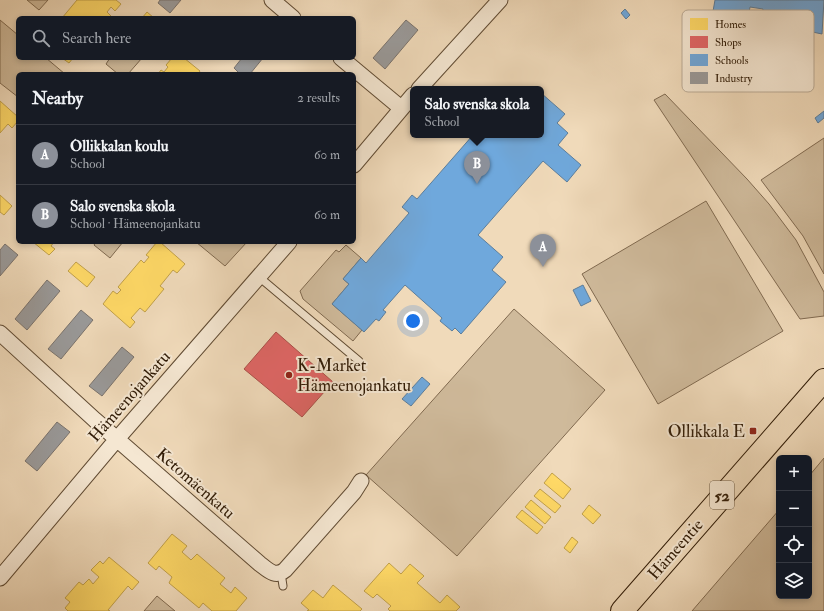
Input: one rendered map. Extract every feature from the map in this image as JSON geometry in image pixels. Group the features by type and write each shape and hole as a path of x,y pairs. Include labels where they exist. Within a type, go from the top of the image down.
{"main road":[{"name":"Hämeentie","path":"622,611 824,380"}],"street":[{"path":"272,0 291,16"},
{"path":"422,86 500,0"},
{"path":"344,60 401,108"},
{"path":"356,163 410,98"},
{"name":"Hämeenojankatu","path":"0,578 116,439 287,244"},
{"name":"Ketomäenkatu","path":"0,333 116,439 260,564 282,580 354,492 361,481"}],"lane":[{"path":"259,278 360,361"}],"shaded area":[{"path":"27,0 48,0 39,10"},
{"path":"0,20 16,33 16,60 48,60 63,72 16,72 16,95 0,83"},
{"path":"109,60 140,60 130,72 116,72 106,64"},
{"path":"665,94 747,179 769,204 796,240 824,292 824,316 800,319 654,100"},
{"path":"824,138 824,274 803,236 761,180"},
{"path":"706,201 783,331 658,404 582,274"},
{"path":"95,244 121,244 110,258"},
{"path":"198,244 245,244 225,266"},
{"path":"346,245 361,258 343,279 349,284 332,304 362,330 353,341 303,299 300,291 336,250 339,252"},
{"path":"514,309 605,390 457,556 366,475"},
{"path":"824,458 824,611 692,611 776,513 776,599 812,599 812,472"},
{"path":"157,596 175,611 144,611"}],"building: Homes":[{"path":"77,0 116,0 121,4 115,11 111,7 107,12 111,16 64,16"},
{"path":"147,12 152,16 144,16"},
{"path":"170,60 186,60 200,71 164,72 168,67 166,65"},
{"path":"0,101 16,115 16,123 12,128 8,124 0,133"},
{"path":"0,195 12,206 4,215 0,212"},
{"path":"35,244 52,244 51,246 55,249 49,255"},
{"path":"155,244 162,244 185,264 177,273 173,270 160,286 164,289 145,312 140,308 131,318 135,322 130,328 103,304 113,291 117,294 121,290 118,287 141,260 144,263 149,257 146,255"},
{"path":"76,262 95,277 87,287 68,271"},
{"path":"552,473 571,489 563,499 544,483"},
{"path":"540,489 561,506 555,513 534,496"},
{"path":"531,500 551,517 545,524 525,507"},
{"path":"589,505 601,515 593,524 582,514"},
{"path":"522,510 543,527 537,534 516,517"},
{"path":"172,534 187,546 182,552 191,560 197,554 225,578 220,584 231,593 235,587 247,598 236,611 212,611 203,603 199,608 169,583 172,577 159,566 156,570 148,563"},
{"path":"572,537 578,542 570,553 564,548"},
{"path":"109,557 139,582 132,590 128,586 108,610 110,611 68,611 65,608 70,602 65,598 79,582 83,585 89,579 93,584 99,577 91,570 100,561 103,564"},
{"path":"389,563 401,574 410,564 424,576 417,583 440,603 447,595 460,607 456,611 390,611 388,609 391,606 377,594 373,598 364,591"},
{"path":"333,585 362,609 360,611 307,611 309,610 301,603 313,590 323,598"}],"building: Shops":[{"name":"K-Market Hämeenojankatu","path":"276,332 333,382 302,417 244,369"}],"building: Schools":[{"path":"715,0 824,0 822,34 814,32 814,10 763,10 750,7 750,10 713,10"},
{"path":"625,9 630,15 626,19 621,13"},
{"path":"544,96 565,114 557,123 568,133 558,145 581,165 567,182 543,161 478,235 503,257 492,270 506,282 461,334 455,328 452,331 440,321 442,318 405,285 383,310 386,312 379,321 376,319 364,332 332,304 349,284 343,279 361,258 366,263 409,213 402,207 412,195 417,199 470,138 544,138"},
{"path":"824,111 824,118 818,123 815,118"},
{"path":"583,285 591,301 581,306 573,290"},
{"path":"422,377 430,384 411,406 402,399"}],"building: Industry":[{"path":"160,0 181,0 170,13 158,3"},
{"path":"406,20 418,30 385,69 373,58"},
{"path":"240,60 261,60 252,72 238,72 234,68"},
{"path":"5,244 18,255 0,276 0,250"},
{"path":"47,280 60,291 27,330 15,319"},
{"path":"81,310 93,320 61,359 48,349"},
{"path":"122,347 134,357 102,396 89,386"},
{"path":"57,422 70,432 37,471 25,461"}],"place":[{"name":"Salo svenska skola","path":"477,184"},
{"name":"Ollikkalan koulu","path":"543,267"},
{"name":"K-Market Hämeenojankatu","path":"289,375"},
{"name":"Ollikkala E","path":"753,431"}]}
